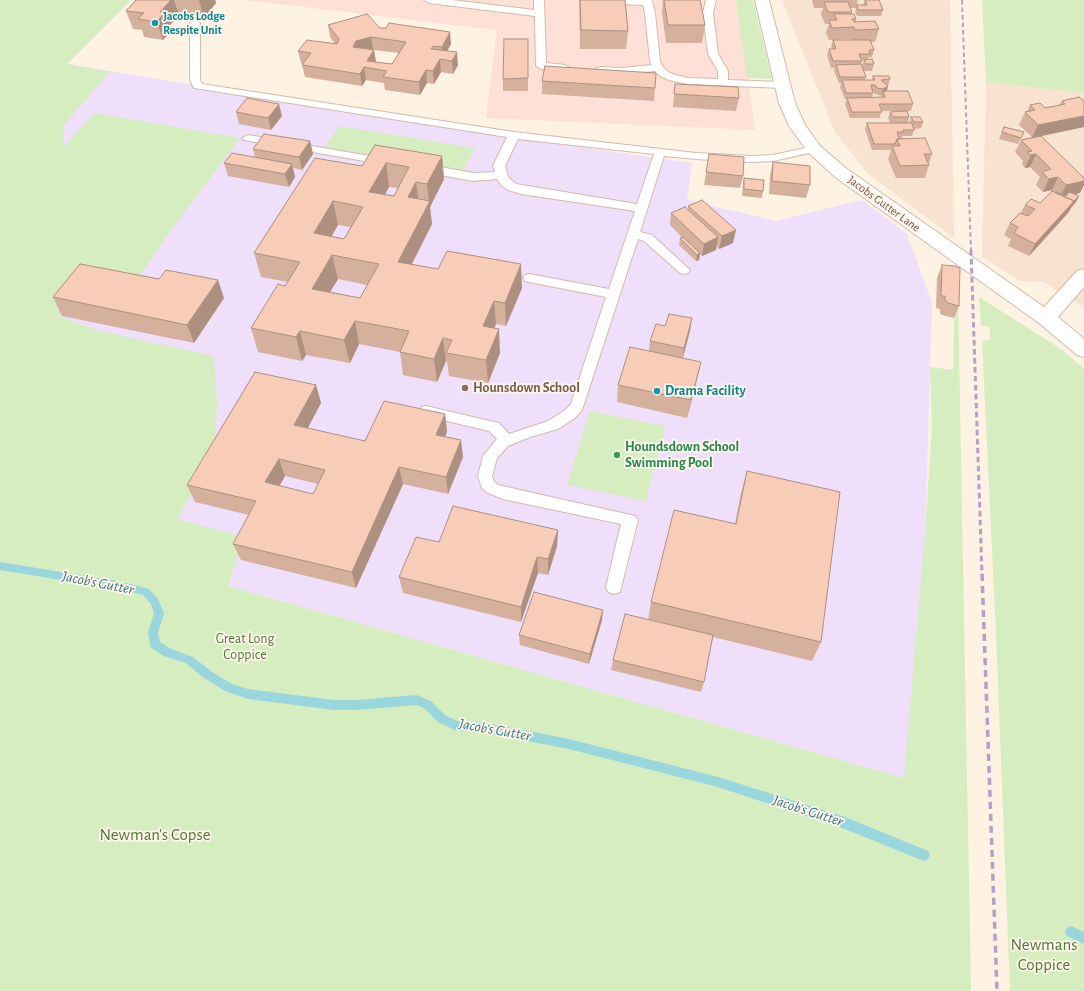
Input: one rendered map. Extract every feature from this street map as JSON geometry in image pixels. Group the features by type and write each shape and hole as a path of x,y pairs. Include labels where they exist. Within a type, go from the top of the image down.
{"street":[{"name":"Jacobs Gutter Lane","path":"762,0 782,85 789,108 796,123 814,148 841,173 1046,318 1084,350"},
{"path":"1046,318 1084,275"}],"lane":[{"path":"429,0 540,14"},
{"path":"539,0 541,66 579,69"},
{"path":"589,0 648,1 655,61 658,68 664,74 673,78 688,81 782,85"},
{"path":"710,0 708,14 713,54 723,71 724,82"},
{"path":"195,23 195,80 198,86 202,87 514,135 660,152 751,159 773,158 814,148"},
{"path":"594,70 622,71 658,68"},
{"path":"514,135 499,166 500,174 506,183 521,190 642,208"},
{"path":"248,138 396,163"},
{"path":"614,588 630,520 503,493 493,489 487,484 485,476 490,456 496,448 507,441 526,433 553,425 570,414 577,406 660,152"},
{"path":"412,166 473,176 500,174"},
{"path":"633,234 648,238 684,270"},
{"path":"529,278 614,294"},
{"path":"410,408 494,427 507,441"}],"shaded area":[{"name":"Hounsdown School","path":"0,0 131,0 67,64 490,134 692,163 687,200 776,221 862,200 907,234 932,303 918,782 228,586 244,537 0,472"},
{"path":"245,0 736,0 755,130 486,118 497,30"},
{"path":"782,0 950,0 954,238 867,173 835,132"},
{"path":"986,82 1084,93 1084,307 1041,281 1026,282 1017,279 982,257"}],"green space":[{"name":"Newman's Copse","path":"0,0 131,0 67,64 110,72 63,126 64,146 95,113 240,138 166,237 139,277 72,300 61,317 96,330 214,356 217,405 214,455 177,519 244,537 228,586 904,778 925,533 932,427 930,367 953,370 955,290 958,295 971,991 0,991"},
{"path":"736,0 753,0 772,79 747,78"},
{"path":"982,0 1084,0 1084,93 986,82"},
{"path":"339,126 475,148 463,171 325,147"},
{"name":"Newmans Coppice","path":"979,297 1061,349 1084,369 1084,991 1010,991 996,632 982,341 990,340 990,327 981,326"},
{"name":"Houndsdown School Swimming Pool","path":"590,411 665,426 646,501 567,485"}],"building":[{"path":"136,0 171,0 160,12 165,12 157,22 138,19 144,13 126,11"},
{"path":"580,0 625,0 628,31 581,30"},
{"path":"664,0 700,0 705,25 668,25"},
{"path":"865,0 879,0 883,10 858,10 857,5 867,5"},
{"path":"824,2 848,2 852,12 828,12"},
{"path":"367,14 380,28 386,28 389,23 450,32 442,47 433,46 431,49 457,52 452,61 440,59 433,71 426,70 419,82 383,77 387,71 364,67 360,74 302,65 311,53 298,51 307,40 337,44 339,39 328,25","holes":["371,37 406,42 392,64 367,61 374,50 353,47 356,41"]},
{"path":"834,14 854,14 856,19 852,19 854,22 875,21 879,29 855,30 854,27 832,28 829,20 837,20"},
{"path":"504,39 528,39 528,78 503,79"},
{"path":"833,40 870,40 874,50 869,50 870,54 859,54 862,61 833,61 829,49 836,49"},
{"path":"872,59 874,64 866,64 864,60"},
{"path":"861,64 866,77 840,77 836,65"},
{"path":"545,66 656,73 655,88 542,81"},
{"path":"873,76 889,76 890,79 881,80 888,86 883,89 877,88 875,85 871,85 873,93 846,93 842,80 875,80"},
{"path":"675,84 738,87 739,98 674,94"},
{"path":"883,91 908,91 913,104 879,104 882,112 852,112 847,98 885,97"},
{"path":"1079,97 1084,101 1084,116 1038,125 1025,112 1035,110 1030,105 1040,103 1045,108 1065,104 1062,101"},
{"path":"247,98 279,104 268,118 236,112"},
{"path":"907,111 909,117 893,117 890,112"},
{"path":"911,117 920,117 923,122 914,122"},
{"path":"867,123 912,123 914,130 903,130 904,132 897,132 899,139 897,139 895,144 874,144"},
{"path":"1004,127 1024,132 1021,138 1002,132"},
{"path":"264,134 310,141 299,157 253,149"},
{"path":"1041,136 1084,178 1084,181 1066,185 1058,177 1049,179 1042,172 1051,169 1036,154 1031,155 1027,152 1032,151 1021,140"},
{"path":"925,138 932,154 924,154 929,165 900,166 892,146 900,146 897,139"},
{"path":"375,145 442,156 427,184 416,182 408,197 430,201 398,262 438,269 447,251 521,264 505,303 494,301 483,326 499,329 486,360 446,353 452,340 443,338 434,359 400,352 409,331 355,321 344,340 300,331 296,337 251,328 278,284 285,286 300,262 254,253 315,158 362,166","holes":["386,163 409,167 394,196 369,192","333,201 363,207 344,239 314,233","332,255 379,264 360,298 312,289"]},
{"path":"232,153 292,164 285,174 224,163"},
{"path":"709,154 744,157 743,176 706,172"},
{"path":"773,162 810,166 810,185 772,181"},
{"path":"744,178 764,180 763,191 744,189"},
{"path":"1052,191 1074,201 1035,244 1014,233 1018,227 1010,223 1020,213 1028,216 1035,209 1025,205 1031,199 1040,203"},
{"path":"1057,192 1066,196 1069,192 1079,196 1074,201 1056,193"},
{"path":"702,200 736,230 722,236 688,206"},
{"path":"685,207 718,237 704,244 671,213"},
{"path":"683,237 700,253 697,255 680,238"},
{"path":"80,264 159,279 166,270 218,280 187,325 53,297"},
{"path":"942,265 960,268 959,306 948,303 945,300 945,296 941,296"},
{"path":"669,314 692,318 684,348 650,341 656,324 665,326"},
{"path":"630,347 701,362 691,400 618,385"},
{"path":"255,372 316,385 294,425 365,441 384,401 445,414 436,435 461,440 446,477 399,467 352,572 233,544 256,501 187,485","holes":["279,459 325,470 313,494 265,482"]},
{"path":"747,471 840,492 821,642 651,602 674,510 736,524"},
{"path":"453,506 558,530 548,559 537,557 521,607 399,577 416,537 439,542"},
{"path":"534,592 603,610 590,654 519,635"},
{"path":"625,614 713,635 704,682 613,660"}],"waterway":[{"name":"Jacob's Gutter","path":"0,566 123,586 146,592 155,602 159,613 153,633 155,645 168,653 189,660 208,675 229,688 248,694 334,705 356,705 417,700 428,705 442,719 457,726 486,728 569,744 718,782 845,823 924,855"},
{"name":"Jacob's Gutter","path":"1071,932 1084,938"}],"railway":[{"path":"962,0 971,251"},
{"path":"971,250 982,575"},
{"path":"982,574 997,991"}],"place":[{"name":"Jacobs Lodge Respite Unit","path":"155,23"},
{"name":"Hounsdown School","path":"465,388"},
{"name":"Drama Facility","path":"657,391"},
{"name":"Houndsdown School Swimming Pool","path":"617,455"}],"park label":[{"name":"Great Long Coppice","path":"245,648"}]}
